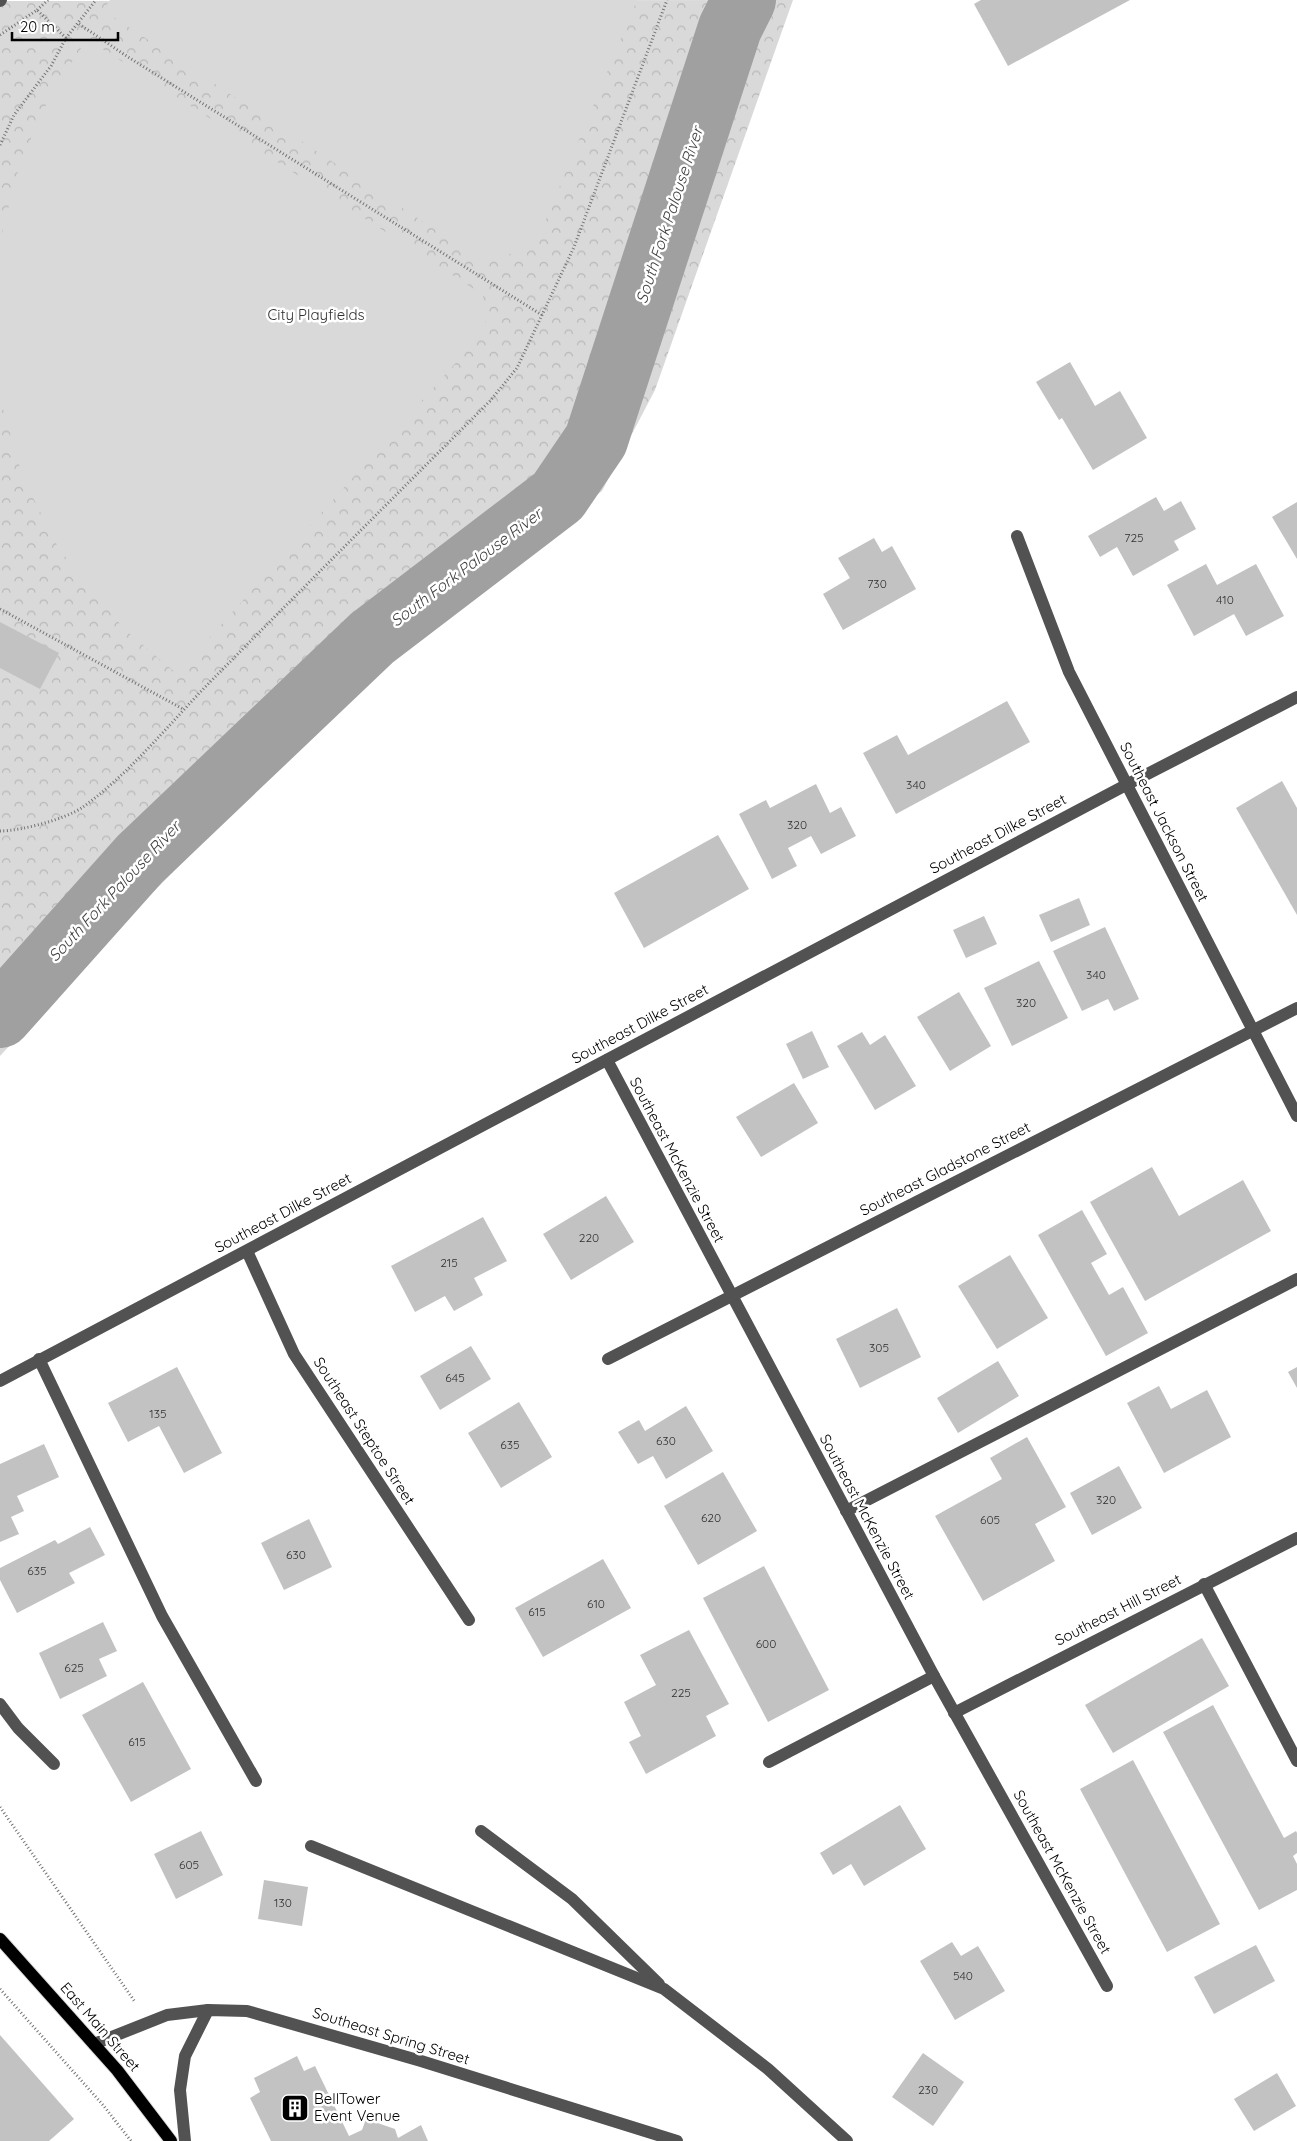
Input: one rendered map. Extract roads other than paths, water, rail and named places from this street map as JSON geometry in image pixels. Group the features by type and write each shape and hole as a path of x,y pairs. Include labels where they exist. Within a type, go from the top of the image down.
{"main road":[{"name":"East Main Street","path":"0,1939 134,2091 171,2141"}],"street":[{"name":"Southeast Jackson Street","path":"1017,536 1069,672 1297,1116"},
{"name":"Southeast Dilke Street","path":"0,1381 1126,785 1297,697"},
{"name":"Southeast Gladstone Street","path":"608,1359 1297,1008"},
{"name":"Southeast McKenzie Street","path":"607,1060 934,1676 1107,1986"},
{"name":"Southeast Steptoe Street","path":"247,1251 294,1354 469,1620"},
{"path":"846,1511 1297,1279"},
{"path":"39,1359 162,1616 256,1781"},
{"name":"Southeast Hill Street","path":"954,1712 1297,1538"},
{"path":"1204,1584 1297,1761"},
{"path":"768,1762 934,1676"},
{"path":"0,1704 18,1728 54,1764"},
{"path":"481,1831 572,1898 664,1989 768,2069 847,2141"},
{"path":"311,1846 664,1989"},
{"path":"185,2141 180,2090 185,2056 208,2010"},
{"name":"Southeast Spring Street","path":"94,2044 167,2015 208,2010 247,2011 283,2020 677,2141"}],"waterway":[{"name":"South Fork Palouse River","path":"0,1016 140,859 372,638 558,496 596,440 730,28 744,0"}],"place":[{"name":"BellTower Event Venue","path":"295,2108"}],"park label":[{"name":"City Playfields","path":"316,315"}]}
